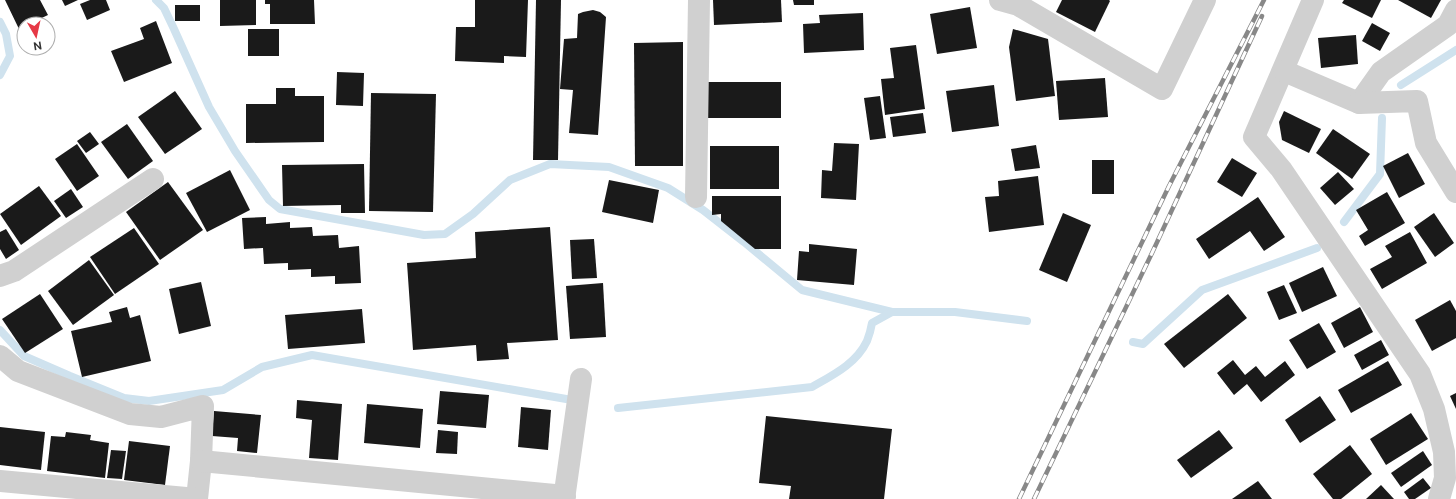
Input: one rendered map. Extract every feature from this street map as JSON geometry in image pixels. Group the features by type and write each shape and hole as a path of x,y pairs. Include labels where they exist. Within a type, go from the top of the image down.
{"street":[{"path":"696,197 699,0"},
{"path":"1013,2 1162,88 1206,0"},
{"path":"1313,0 1284,71 1254,138 1281,169 1420,374 1434,409 1444,452 1445,478 1439,499"},
{"path":"1359,103 1381,72 1448,25 1456,10"},
{"path":"1284,71 1359,103 1417,101 1426,143 1456,192"},
{"path":"0,276 14,271 153,179"},
{"path":"0,356 18,371 130,414 161,417 203,406 201,461 197,499 0,481"},
{"path":"201,461 565,497 581,379"}],"building":[{"path":"5,0 40,0 48,15 16,16 16,23"},
{"path":"62,0 78,0 65,6"},
{"path":"90,0 106,0 110,10 87,20 80,4"},
{"path":"220,0 256,0 256,25 220,26"},
{"path":"265,0 314,0 315,24 270,24 270,4 265,4"},
{"path":"475,0 528,0 526,57 504,56 504,63 455,61 456,27 475,27"},
{"path":"536,0 561,0 558,160 533,160"},
{"path":"713,0 781,0 782,22 714,25"},
{"path":"793,0 814,0 814,5 794,5"},
{"path":"1062,0 1110,1 1095,32 1056,12"},
{"path":"1344,0 1381,0 1372,18 1342,3"},
{"path":"1398,0 1441,0 1431,18"},
{"path":"175,5 200,5 200,21 175,21"},
{"path":"970,7 977,48 937,54 930,14"},
{"path":"593,10 600,12 606,17 598,135 569,133 573,90 560,89 564,39 577,38 578,14"},
{"path":"863,13 864,50 804,53 803,24 820,23 819,15"},
{"path":"156,21 172,63 124,82 111,51 144,39 140,28"},
{"path":"1372,23 1390,33 1380,51 1362,41"},
{"path":"248,29 279,29 279,56 248,56"},
{"path":"1013,29 1048,39 1055,96 1016,101 1009,47"},
{"path":"1356,35 1358,64 1321,68 1318,38"},
{"path":"683,42 683,166 635,166 634,43"},
{"path":"916,45 925,109 885,115 881,79 894,78 890,48"},
{"path":"337,72 364,73 363,106 336,105"},
{"path":"1105,78 1108,117 1059,120 1056,81"},
{"path":"706,82 781,82 781,118 706,118"},
{"path":"994,85 999,126 952,132 946,91"},
{"path":"276,88 295,88 295,96 324,96 324,142 246,143 246,104 276,104"},
{"path":"175,91 202,129 165,154 138,117"},
{"path":"371,93 436,94 433,212 369,211"},
{"path":"880,96 886,138 870,140 864,98"},
{"path":"1284,111 1321,129 1309,153 1282,140 1279,122"},
{"path":"923,113 926,133 893,137 890,117"},
{"path":"127,124 153,161 128,179 101,142"},
{"path":"1333,129 1370,154 1352,179 1316,153"},
{"path":"90,132 99,144 86,153 77,141"},
{"path":"834,143 859,144 856,200 821,198 822,170 832,171"},
{"path":"77,144 99,176 77,191 55,159"},
{"path":"1036,145 1040,168 1015,171 1011,149"},
{"path":"710,146 779,146 779,189 710,189"},
{"path":"1408,153 1425,184 1399,198 1383,166"},
{"path":"1232,158 1257,173 1242,197 1217,182"},
{"path":"1092,160 1114,160 1114,194 1092,194"},
{"path":"364,164 365,213 341,213 341,205 283,206 282,165"},
{"path":"230,170 250,210 207,232 186,193"},
{"path":"1338,172 1354,189 1335,205 1320,188"},
{"path":"1038,176 1044,225 989,232 985,197 999,196 998,181"},
{"path":"609,180 659,190 653,223 602,212"},
{"path":"168,182 203,230 160,260 126,212"},
{"path":"39,186 61,216 21,245 0,214"},
{"path":"71,189 83,207 66,218 54,201"},
{"path":"1387,192 1405,223 1365,246 1359,236 1368,230 1356,210"},
{"path":"712,196 781,196 781,249 755,249 721,221 721,214 712,215"},
{"path":"1258,197 1285,237 1264,251 1250,231 1209,259 1196,239"},
{"path":"1063,213 1091,225 1067,282 1039,270"},
{"path":"1434,213 1454,243 1435,257 1414,227"},
{"path":"266,217 266,224 290,222 290,228 312,227 313,236 338,235 339,248 359,246 361,283 335,284 335,276 311,277 311,269 288,270 288,263 264,264 263,248 244,249 242,218"},
{"path":"550,227 558,340 507,343 509,359 477,361 476,345 413,350 407,263 476,258 475,232"},
{"path":"134,228 159,264 115,294 90,257"},
{"path":"6,229 19,250 6,259 0,249 0,232"},
{"path":"1410,232 1427,263 1382,289 1370,269 1392,257 1385,246"},
{"path":"594,239 597,278 572,279 570,240"},
{"path":"809,244 857,249 854,285 797,280 799,251 809,252"},
{"path":"89,260 114,295 73,325 48,291"},
{"path":"1323,267 1337,296 1302,312 1289,283"},
{"path":"201,282 211,326 179,334 169,289"},
{"path":"603,283 606,337 570,339 566,286"},
{"path":"1284,285 1297,313 1279,320 1267,292"},
{"path":"40,294 63,329 25,353 2,319"},
{"path":"1228,294 1247,318 1184,368 1164,344"},
{"path":"1450,300 1456,311 1456,338 1432,351 1415,320"},
{"path":"127,307 130,318 140,315 151,361 82,377 71,331 112,322 109,312"},
{"path":"1360,307 1373,332 1344,348 1331,323"},
{"path":"362,309 365,343 288,349 285,315"},
{"path":"1319,323 1336,352 1307,369 1289,340"},
{"path":"1381,340 1389,355 1362,370 1354,355"},
{"path":"1233,360 1245,375 1256,366 1265,377 1285,361 1295,375 1261,402 1247,384 1234,395 1217,373"},
{"path":"1388,361 1402,385 1351,413 1338,390"},
{"path":"440,391 489,395 486,428 437,424"},
{"path":"1456,393 1456,409 1450,396"},
{"path":"1320,396 1336,420 1300,443 1285,420"},
{"path":"297,400 342,404 338,460 309,458 312,420 296,418"},
{"path":"367,404 423,409 420,448 364,443"},
{"path":"521,407 551,410 548,450 518,447"},
{"path":"214,411 261,415 257,453 237,451 238,438 212,436"},
{"path":"1411,413 1428,439 1386,465 1370,439"},
{"path":"766,416 892,429 884,499 789,499 791,486 759,483"},
{"path":"0,427 45,432 41,470 0,465"},
{"path":"438,430 458,432 457,454 436,453"},
{"path":"1219,430 1233,448 1191,478 1177,460"},
{"path":"66,432 91,435 90,440 109,443 105,478 47,471 51,436 65,437"},
{"path":"129,441 170,446 165,485 124,480"},
{"path":"1350,445 1372,474 1341,499 1333,499 1313,474"},
{"path":"111,450 126,451 122,479 107,478"},
{"path":"1423,451 1432,465 1401,487 1391,473"},
{"path":"1423,478 1431,488 1415,499 1409,499 1404,492"},
{"path":"1258,481 1272,499 1232,499"},
{"path":"1381,485 1394,499 1366,499"}],"waterway":[{"path":"156,0 164,8 209,107 235,151 269,200 280,209 424,235 445,234 473,214 510,180 550,164 609,167 668,188 703,210 802,290 892,312"},
{"path":"0,22 6,34 10,56 0,75"},
{"path":"1401,85 1456,50"},
{"path":"1344,222 1380,174 1382,118"},
{"path":"1133,342 1143,344 1202,290 1317,248"},
{"path":"618,408 812,387 836,373 857,356 867,341 872,323 892,312 955,312 1027,321"},
{"path":"0,330 24,356 124,398 149,401 223,390 262,367 312,355 572,400"}],"railway":[{"path":"1019,499 1169,186 1264,0"},
{"path":"1034,499 1152,253 1262,16"}]}
